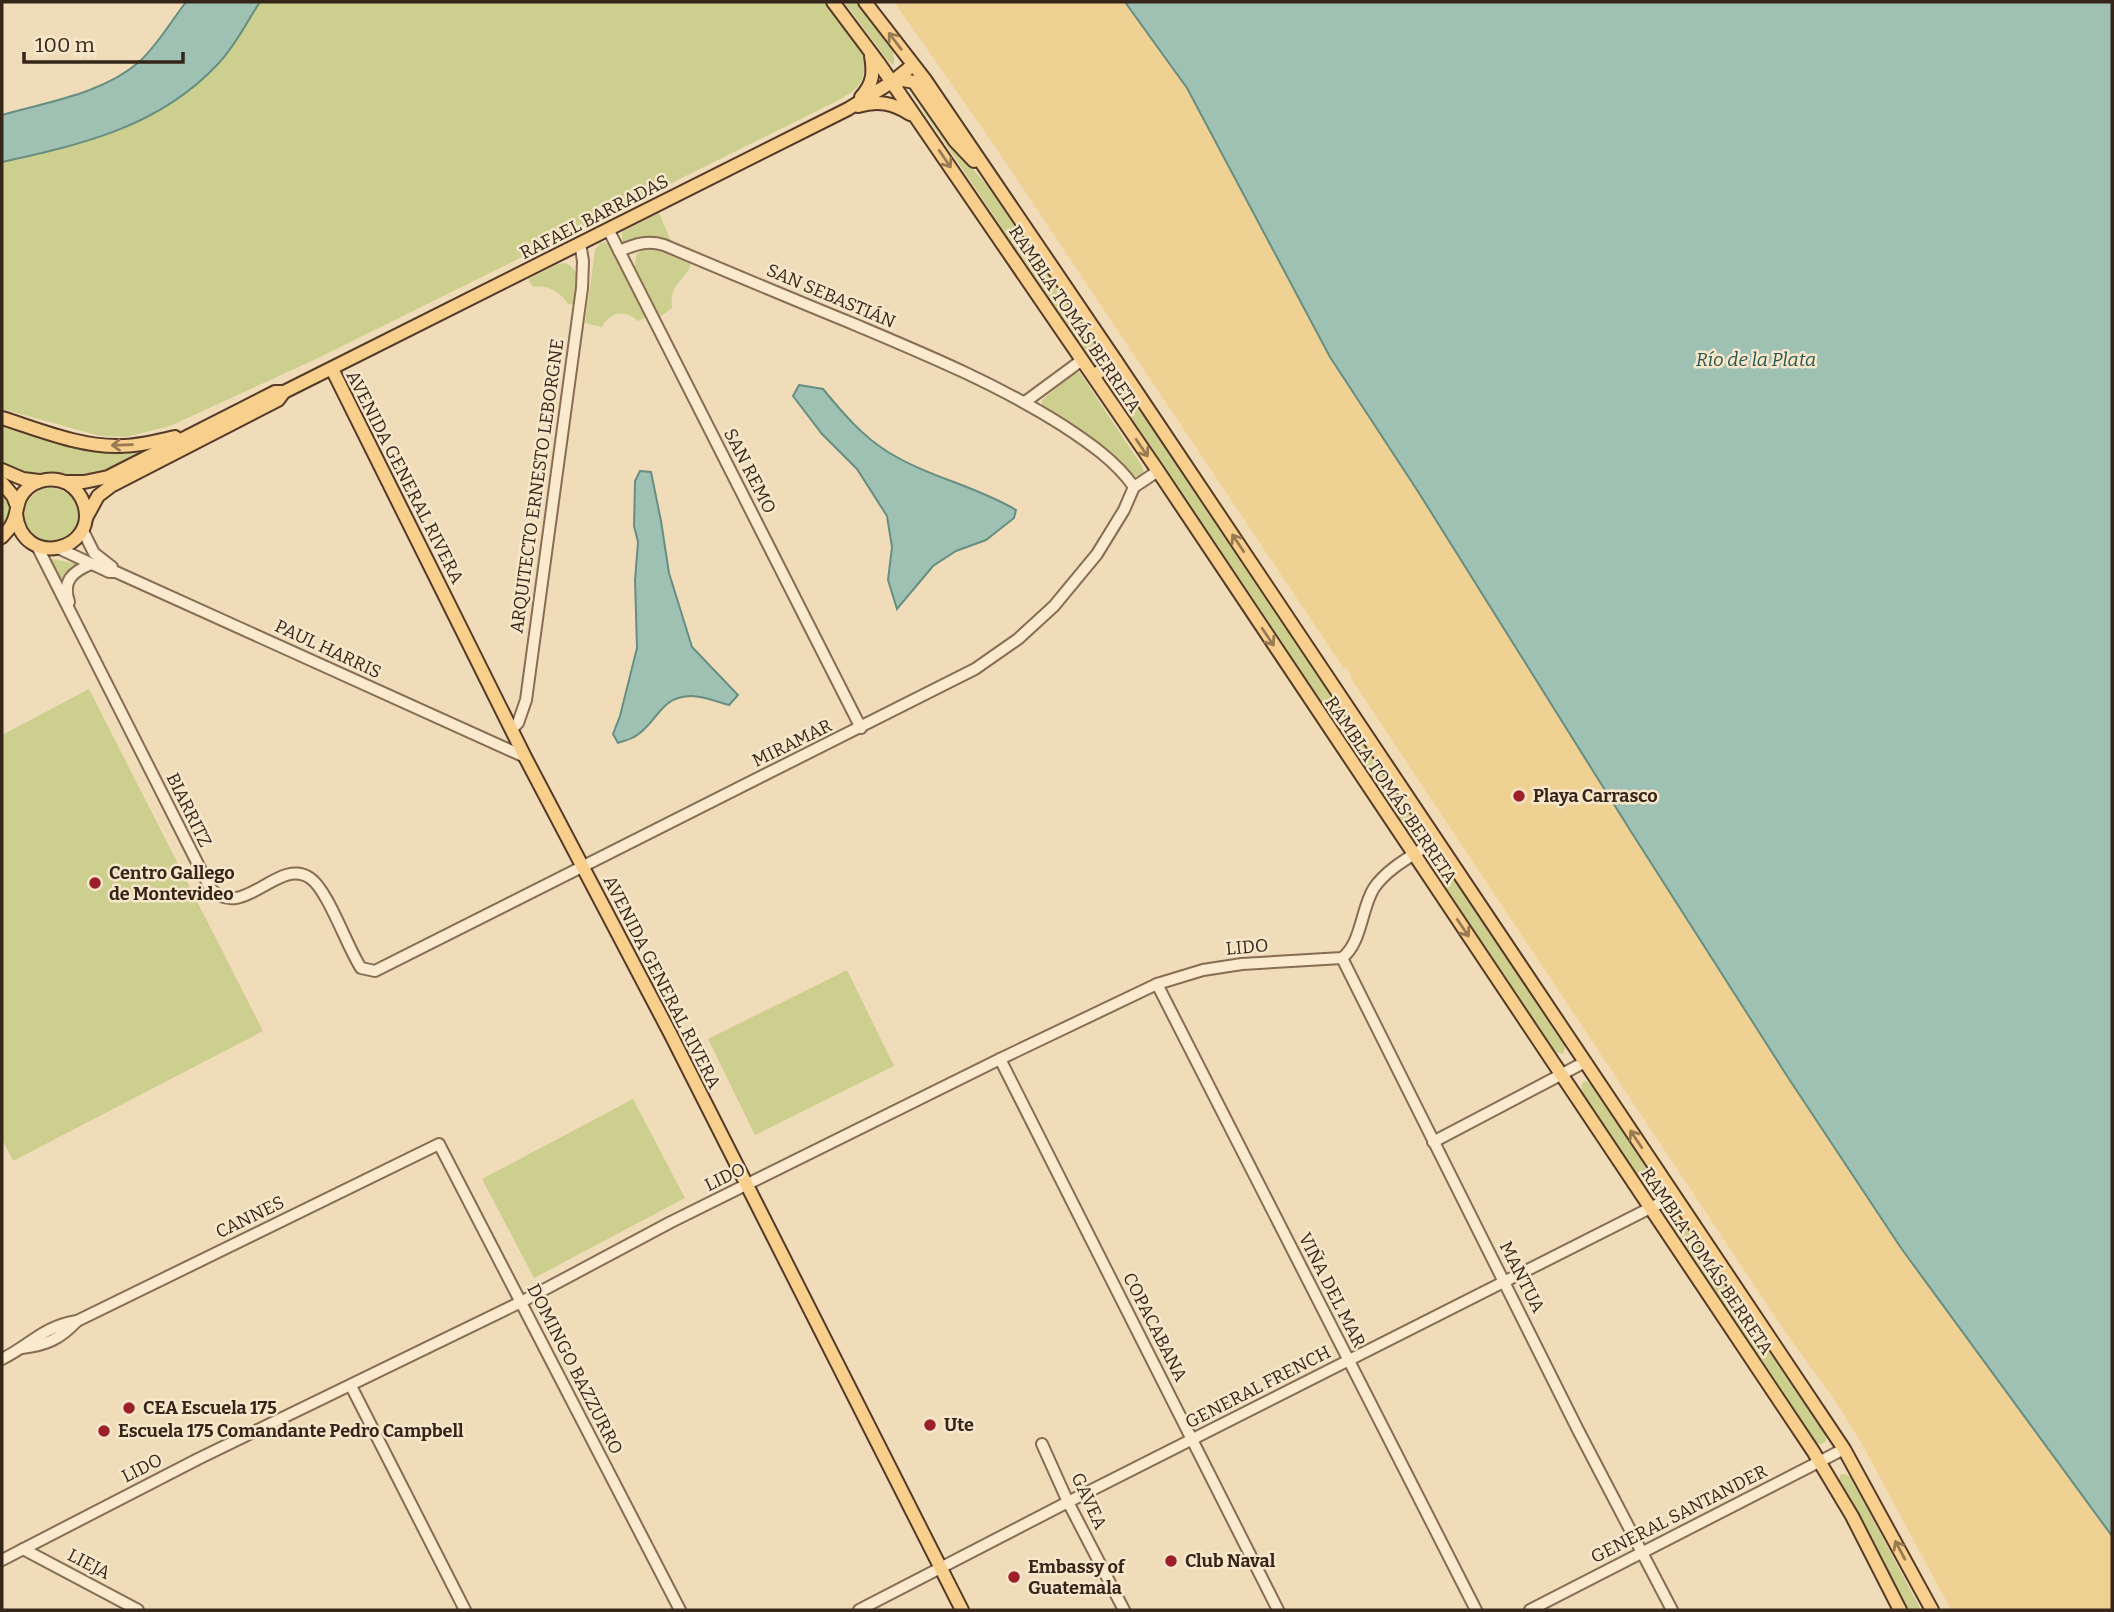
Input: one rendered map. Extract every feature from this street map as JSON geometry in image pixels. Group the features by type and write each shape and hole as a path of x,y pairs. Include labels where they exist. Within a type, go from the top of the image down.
{"main road":[{"name":"RAMBLA TOMÁS BERRETA","path":"833,2 918,119 1158,471 1652,1208 1820,1463 1852,1516 1900,1610"},
{"name":"RAMBLA TOMÁS BERRETA","path":"865,2 914,65 1116,361 1844,1449 1932,1610"},
{"path":"848,109 872,82 873,68 869,49"},
{"name":"RAFAEL BARRADAS","path":"58,548 77,538 91,505 105,490 278,400 285,392 848,109 914,65"},
{"path":"892,82 914,82 963,151 991,177"},
{"path":"848,109 888,103 901,107 918,119"},
{"path":"1093,376 1116,361"},
{"name":"AVENIDA GENERAL RIVERA","path":"332,369 525,757 962,1610"},
{"name":"RAFAEL BARRADAS","path":"39,481 84,482 108,477 275,392 285,392"},
{"path":"2,418 103,446 142,444 189,434"},
{"path":"2,470 23,479 39,481"},
{"path":"39,481 25,491 13,523 2,539 58,548"},
{"path":"64,482 72,486 83,500 84,523"},
{"path":"2,483 13,496 20,530 33,544"}],"street":[{"name":"SAN REMO","path":"608,229 861,728"},
{"name":"SAN SEBASTIÁN","path":"620,251 643,242 664,245 942,361 1026,402 1076,434 1106,457 1134,487"},
{"name":"ARQUITECTO ERNESTO LEBORGNE","path":"512,729 518,723 526,700 582,288 583,261 580,243"},
{"path":"1026,402 1082,360"},
{"path":"1134,487 1158,471"},
{"name":"MIRAMAR","path":"379,971 975,669 1018,639 1071,588 1097,554 1124,510 1134,487"},
{"name":"PAUL HARRIS","path":"84,523 94,553 116,572 525,757"},
{"name":"BIARRITZ","path":"33,544 73,615 210,888 223,897 236,898 287,875 306,876 313,880 325,899 362,968 379,971"},
{"name":"PAUL HARRIS","path":"58,548 109,572 116,572"},
{"name":"BIARRITZ","path":"73,615 66,595 68,580 77,570 91,564"},
{"path":"1342,958 1347,955 1355,938 1373,890 1384,876 1436,840"},
{"name":"LIDO","path":"2,1560 198,1459 521,1302 671,1222 1157,984 1203,970 1242,964 1342,958"},
{"name":"MANTUA","path":"1342,958 1578,1430 1672,1610"},
{"name":"VIÑA DEL MAR","path":"1157,984 1476,1610"},
{"name":"COPACABANA","path":"1000,1059 1278,1610"},
{"path":"1433,1142 1585,1062"},
{"name":"DOMINGO BAZZURRO","path":"439,1144 680,1610"},
{"name":"CANNES","path":"2,1359 22,1348 54,1342 77,1321 439,1144"},
{"name":"GENERAL FRENCH","path":"859,1610 1674,1196"},
{"path":"351,1386 465,1610"},
{"name":"GAVEA","path":"1042,1444 1068,1502 1124,1610"},
{"name":"GENERAL SANTANDER","path":"1530,1610 1844,1449"},
{"name":"LIEJA","path":"23,1549 138,1610"}],"green space":[{"path":"260,2 825,2 855,39 864,61 864,72 856,88 839,100 316,359 170,426 126,437 100,436 2,409 2,162 101,135 253,12"},
{"path":"844,2 860,2 877,23 892,47 894,65 889,62"},
{"path":"908,83 963,158 993,192 1101,353 1100,359 1090,359 908,88"},
{"path":"659,213 671,241 649,236 622,242 622,232"},
{"path":"605,242 647,317 638,321 628,315 618,314 609,318 602,327 585,323 595,250 600,243"},
{"path":"645,248 652,248 691,264 675,288 672,308 660,317 635,267 636,255"},
{"path":"566,263 577,276 575,305 568,304 553,290 533,287 528,279 558,264"},
{"path":"1075,372 1080,373 1142,466 1144,471 1140,476 1135,476 1097,443 1042,406 1042,400"},
{"path":"1112,376 1118,377 1421,829 1418,838 1411,837 1107,382"},
{"path":"2,423 151,449 100,477 72,478 52,473 18,473 2,466"},
{"path":"51,488 70,496 78,515 70,534 51,542 32,534 24,515 32,496"},
{"path":"2,491 9,509 2,527"},
{"path":"47,558 78,564 67,574 61,588"},
{"name":"Centro Gallego de Montevideo","path":"89,689 263,1031 13,1161 2,1139 2,735"},
{"path":"1441,865 1447,866 1566,1045 1563,1054 1556,1052 1436,874"},
{"path":"847,970 894,1066 755,1135 708,1039"},
{"path":"1585,1081 1591,1084 1656,1182 1652,1189 1646,1188 1581,1091"},
{"path":"633,1099 685,1198 534,1278 482,1179"},
{"path":"1675,1218 1683,1219 1825,1432 1826,1441 1822,1444 1813,1438 1673,1227"},
{"path":"1840,1475 1850,1476 1921,1610 1907,1610 1839,1482"}],"sand":[{"name":"Playa Carrasco","path":"894,2 1125,2 1187,88 1330,357 1419,493 1789,1079 1901,1248 2103,1521 2112,1536 2112,1610 1951,1610 1862,1444 1833,1398 1784,1330 1350,677 1346,667 1344,669 985,132"}],"water":[{"path":"186,2 260,2 236,42 218,64 195,86 171,103 145,118 90,140 2,162 2,115 74,96 124,73 152,49"},
{"name":"Río de la Plata","path":"1125,2 2112,2 2112,1536 1901,1248 1789,1079 1419,493 1330,357 1187,88"},
{"path":"799,385 823,389 861,431 888,452 903,461 1001,502 1016,510 1014,518 986,540 956,551 933,566 897,609 888,580 892,547 887,516 857,469 822,434 793,396"},
{"path":"640,471 651,472 669,573 692,647 738,695 729,705 700,697 680,697 665,706 642,732 618,743 613,734 637,648 635,580 638,542 634,526 635,481"}],"place":[{"name":"Playa Carrasco","path":"1519,796"},
{"name":"Centro Gallego de Montevideo","path":"95,883"},
{"name":"CEA Escuela 175","path":"129,1408"},
{"name":"Ute","path":"930,1425"},
{"name":"Escuela 175 Comandante Pedro Campbell","path":"104,1431"},
{"name":"Club Naval","path":"1171,1561"},
{"name":"Embassy of Guatemala","path":"1014,1577"}]}
